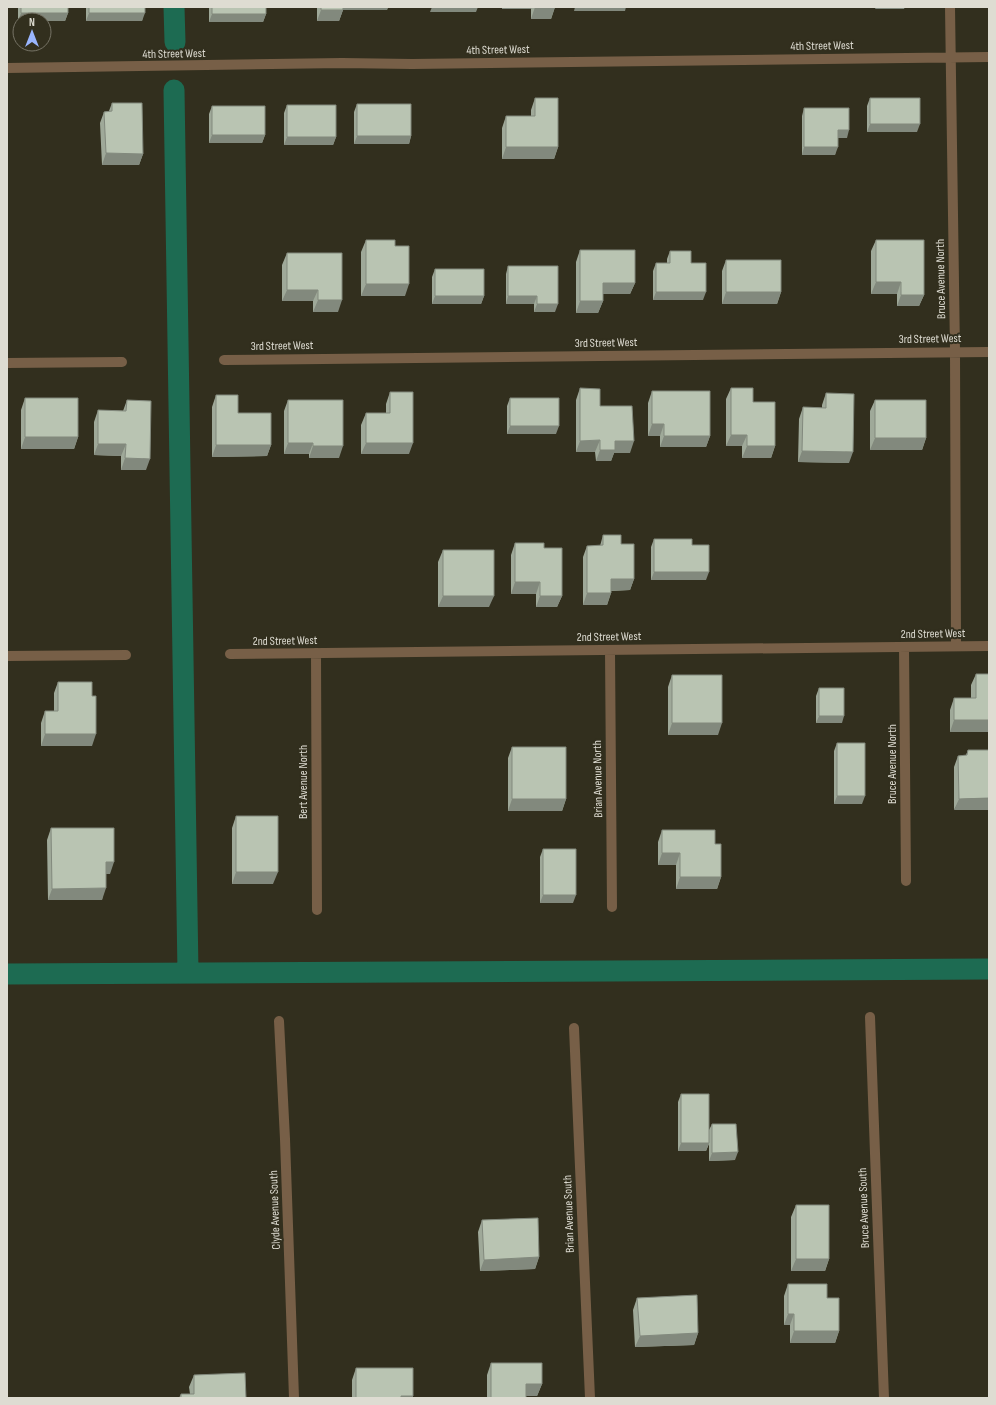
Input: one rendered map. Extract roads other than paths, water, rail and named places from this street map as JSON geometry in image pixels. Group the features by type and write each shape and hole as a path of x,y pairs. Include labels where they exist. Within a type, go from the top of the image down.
{"street":[{"name":"Bruce Avenue North","path":"950,7 955,352 956,646"},
{"name":"4th Street West","path":"7,68 989,57"},
{"name":"3rd Street West","path":"224,360 989,352"},
{"path":"7,363 122,362"},
{"name":"2nd Street West","path":"230,654 989,646"},
{"name":"Bruce Avenue North","path":"904,647 906,881"},
{"name":"Brian Avenue North","path":"610,651 612,907"},
{"name":"Bert Avenue North","path":"316,653 317,910"},
{"path":"7,656 126,655"},
{"name":"Bruce Avenue South","path":"870,1017 884,1398"},
{"name":"Clyde Avenue South","path":"279,1021 285,1139 294,1398"},
{"name":"Brian Avenue South","path":"574,1028 590,1398"}],"waterway":[{"path":"174,7 175,42"},
{"path":"174,90 188,973"},
{"path":"7,974 989,969"}]}
